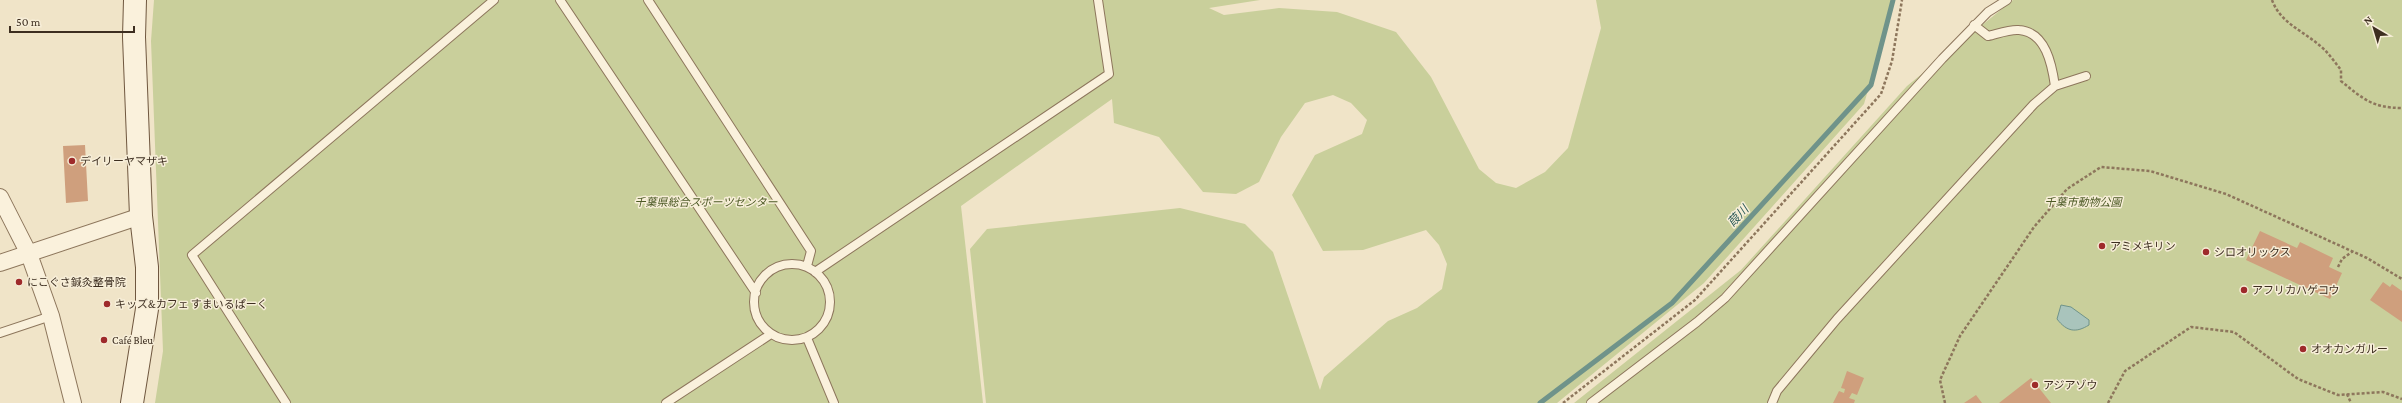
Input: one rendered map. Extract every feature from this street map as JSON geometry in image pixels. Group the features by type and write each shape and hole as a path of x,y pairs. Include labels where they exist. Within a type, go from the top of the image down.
{"street":[{"path":"132,403 147,309 147,267 141,216 134,37 135,0"},
{"path":"0,197 29,254 51,316 73,403"},
{"path":"0,263 141,216"}],"lane":[{"path":"286,403 192,255 494,0"},
{"path":"560,0 756,293"},
{"path":"648,0 811,251 807,266"},
{"path":"815,272 1109,74 1098,0"},
{"path":"1591,403 1698,322 1725,298 1974,25 1988,12 2007,0"},
{"path":"1974,25 1988,36 2019,29 2034,35 2047,51 2055,86"},
{"path":"1772,403 1778,391 1837,319 2034,104 2055,86 2086,76"},
{"path":"787,264 807,266 828,286 831,296 829,314 823,325 807,338 785,340 771,334 765,329 757,318 754,298 756,293 763,277 773,269 787,264"},
{"path":"0,333 51,316"},
{"path":"666,403 771,334"},
{"path":"807,338 834,403"}],"path":[{"path":"1563,403 1695,300 1881,94 1892,61 1902,0"},
{"path":"2272,0 2275,10 2287,22 2319,44 2341,70 2341,81 2360,97 2383,108 2402,108"},
{"path":"1946,403 1940,380 1960,336 2034,227 2067,189 2101,167 2150,172 2226,194 2353,251 2402,279"},
{"path":"2338,267 2342,259 2353,251"},
{"path":"2108,403 2125,371 2192,327 2234,332 2298,379 2338,395 2383,392 2402,399"},
{"path":"2347,394 2351,403"}],"green space":[{"name":"千葉県総合スポーツセンター","path":"154,0 1260,0 1209,8 1224,15 1279,8 1337,12 1396,32 1431,77 1479,169 1496,183 1516,188 1545,172 1568,148 1601,28 1596,0 1894,0 1864,104 1704,283 1557,403 986,403 970,249 987,229 1180,208 1245,224 1273,252 1320,390 1324,377 1388,321 1417,308 1442,289 1447,264 1439,245 1426,230 1363,250 1323,251 1292,195 1315,155 1362,134 1367,120 1351,103 1333,95 1305,103 1281,137 1259,182 1236,194 1203,192 1159,137 1114,123 1112,99 961,206 983,403 155,403 163,351 151,41"},
{"name":"千葉市動物公園","path":"2013,0 2402,0 2402,403 1574,403 1741,270 1907,86"}],"water":[{"path":"2061,305 2071,307 2089,320 2089,325 2076,330 2064,327 2057,319"}],"building":[{"path":"85,145 88,201 66,203 63,146"},
{"path":"2260,231 2297,248 2300,242 2333,258 2329,267 2342,273 2330,299 2246,260"},
{"path":"2383,282 2390,287 2392,284 2402,291 2402,322 2370,300"},
{"path":"1847,371 1864,378 1857,395 1852,393 1849,398 1855,400 1854,403 1833,403 1839,391 1844,393 1845,389 1841,388"},
{"path":"2031,378 2051,403 1999,403"},
{"path":"1976,395 1982,403 1964,403"}],"waterway":[{"name":"葭川","path":"1540,403 1672,303 1871,85 1893,0"}],"place":[{"name":"デイリーヤマザキ","path":"72,161"},
{"name":"アミメキリン","path":"2102,246"},
{"name":"シロオリックス","path":"2206,252"},
{"name":"にこぐさ鍼灸整骨院","path":"19,282"},
{"name":"アフリカハゲコウ","path":"2244,290"},
{"name":"キッズ&カフェ すまいるぱーく","path":"107,304"},
{"name":"Café Bleu","path":"104,340"},
{"name":"オオカンガルー","path":"2303,349"},
{"name":"アジアゾウ","path":"2035,385"}]}
